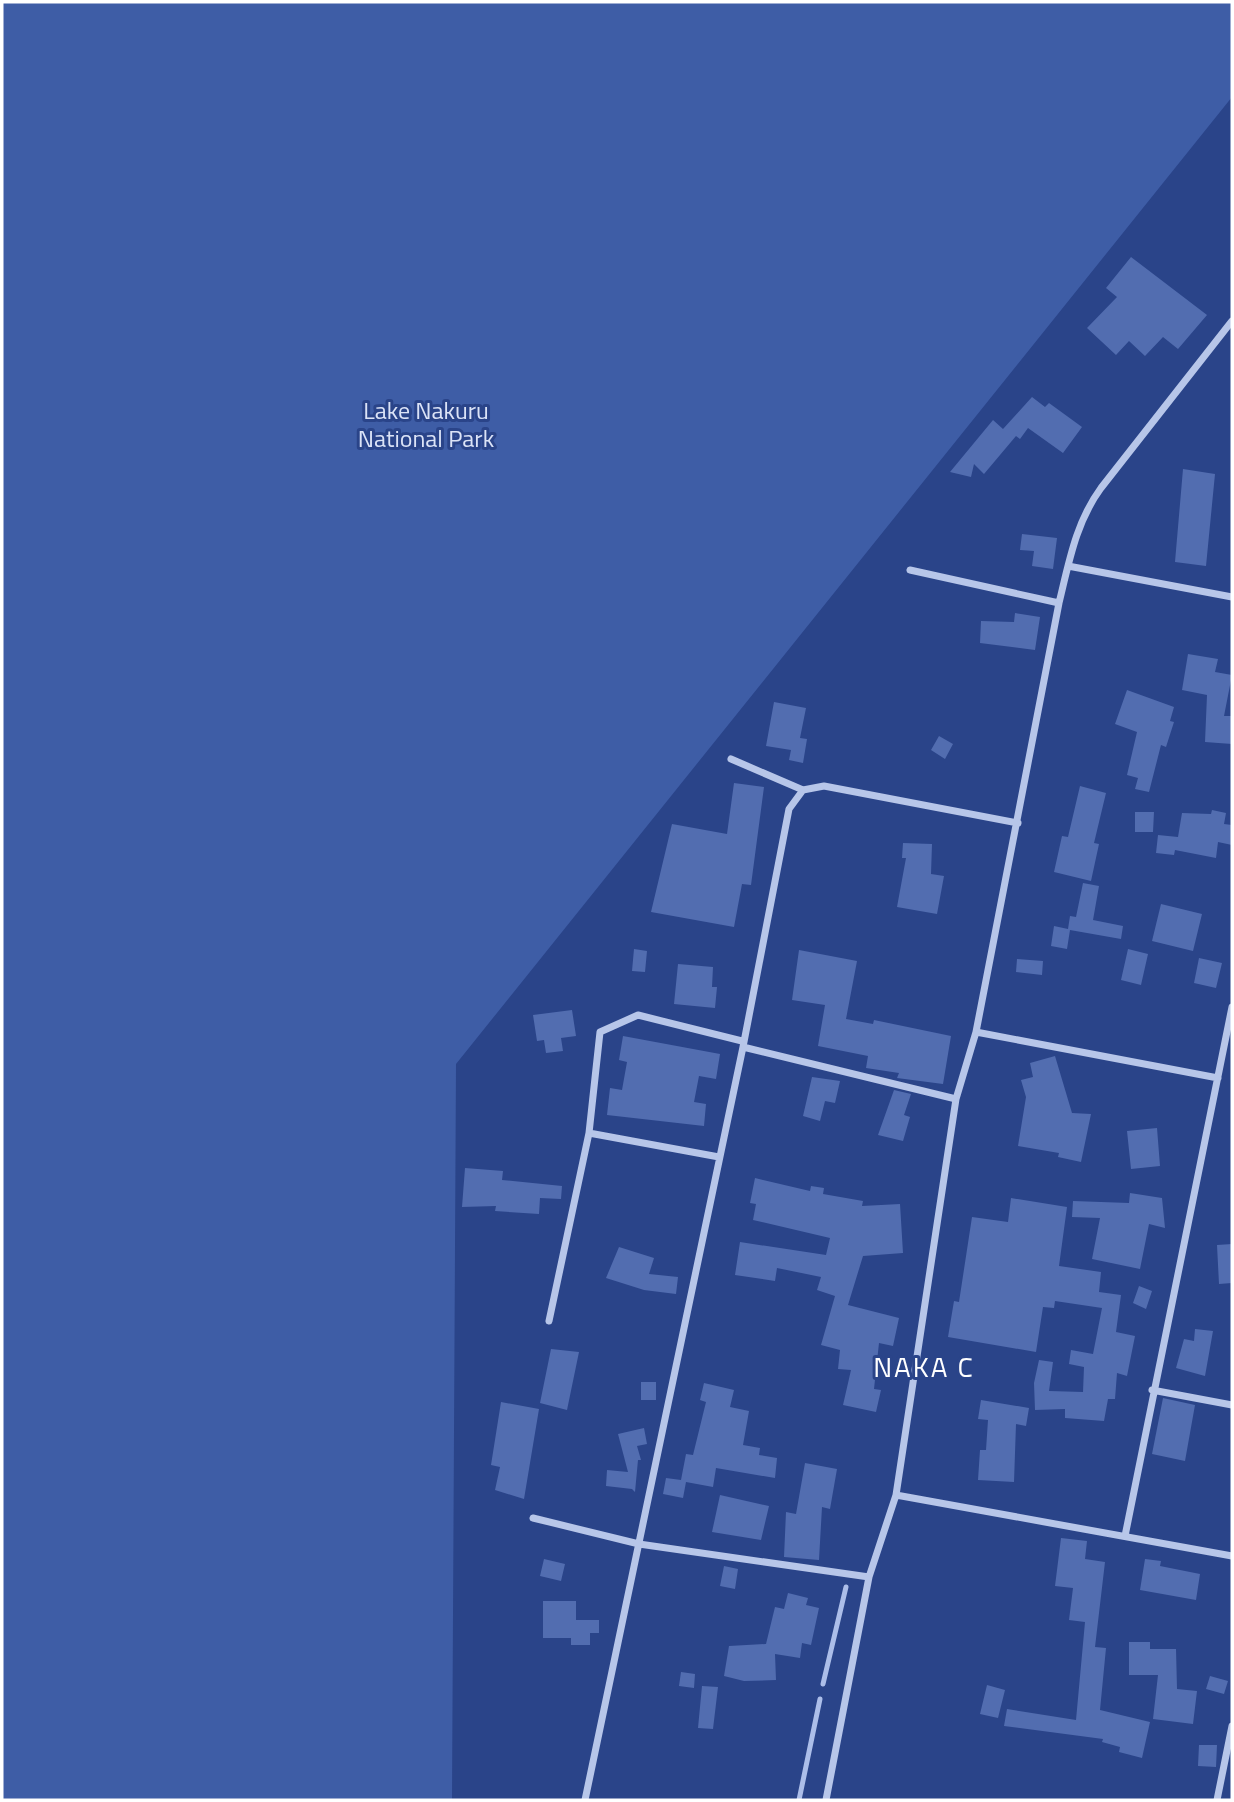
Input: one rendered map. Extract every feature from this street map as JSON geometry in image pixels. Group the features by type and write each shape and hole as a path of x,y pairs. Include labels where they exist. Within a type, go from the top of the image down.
{"street":[{"path":"826,1800 869,1577 896,1495 956,1099 976,1032 1059,603 1076,533 1088,505 1232,321"},
{"path":"1068,566 1232,597"},
{"path":"910,570 1059,603"},
{"path":"731,759 803,790 824,786 1018,823"},
{"path":"585,1800 789,809 803,790"},
{"path":"1125,1536 1152,1390 1232,1007"},
{"path":"549,1321 589,1133 600,1032 638,1016 956,1099"},
{"path":"976,1032 1218,1078"},
{"path":"589,1133 719,1157"},
{"path":"1152,1390 1232,1405"},
{"path":"896,1495 1232,1556"},
{"path":"533,1518 639,1544 869,1577"},
{"path":"1217,1800 1232,1726"}],"green space":[{"name":"Lake Nakuru National Park","path":"2,2 1232,2 1232,97 456,1064 452,1800 2,1800"}],"building":[{"path":"1131,257 1207,315 1178,349 1163,337 1145,356 1129,341 1116,355 1087,328 1117,297 1106,288"},
{"path":"1032,397 1045,407 1049,403 1082,427 1063,453 1028,428 1020,439 1016,436 984,474 974,464 971,477 950,472 993,420 1003,429"},
{"path":"1183,469 1215,474 1206,566 1175,562"},
{"path":"1022,534 1057,538 1053,569 1032,566 1034,551 1020,550"},
{"path":"1015,613 1040,617 1035,650 980,643 981,621 1014,622"},
{"path":"1188,654 1218,659 1215,672 1232,675 1224,716 1232,716 1232,744 1205,742 1207,695 1182,690"},
{"path":"1127,690 1174,707 1170,721 1174,722 1166,747 1161,745 1149,792 1135,789 1138,778 1127,775 1137,732 1115,724"},
{"path":"774,702 806,708 800,738 807,739 803,763 789,760 791,750 766,746"},
{"path":"939,736 953,744 945,759 931,750"},
{"path":"734,783 764,787 751,885 742,884 734,927 651,912 672,824 727,834"},
{"path":"1080,786 1106,793 1094,843 1099,844 1091,881 1054,872 1062,836 1068,837"},
{"path":"1212,810 1226,813 1224,824 1232,825 1232,845 1218,842 1216,858 1175,850 1174,855 1156,853 1158,835 1178,837 1182,813 1211,814"},
{"path":"1135,812 1154,812 1153,832 1135,832"},
{"path":"903,843 932,844 931,874 944,876 937,914 897,907 906,858 902,858"},
{"path":"1083,883 1099,886 1093,920 1123,926 1121,939 1070,930 1067,949 1051,946 1054,926 1068,929 1070,916 1076,917"},
{"path":"1161,904 1202,914 1193,951 1152,941"},
{"path":"634,949 647,951 645,972 632,971"},
{"path":"1128,949 1148,954 1141,985 1121,980"},
{"path":"799,950 857,961 846,1019 873,1024 874,1020 951,1036 943,1084 897,1078 899,1073 866,1068 868,1056 818,1046 825,1005 792,1000"},
{"path":"1199,958 1222,963 1216,988 1194,983"},
{"path":"1017,959 1043,961 1042,975 1016,972"},
{"path":"678,964 713,967 712,987 717,987 715,1008 674,1004"},
{"path":"572,1010 576,1036 561,1038 563,1051 546,1053 544,1040 537,1041 533,1015"},
{"path":"623,1036 720,1054 716,1079 699,1076 694,1102 706,1104 704,1126 607,1115 610,1088 622,1090 627,1062 619,1060"},
{"path":"1055,1056 1072,1113 1091,1114 1081,1162 1058,1157 1059,1153 1018,1146 1026,1097 1021,1080 1033,1077 1030,1063"},
{"path":"812,1077 840,1081 835,1103 825,1101 820,1121 803,1116"},
{"path":"894,1090 911,1094 904,1115 910,1117 903,1141 878,1135"},
{"path":"1157,1128 1160,1166 1131,1169 1127,1131"},
{"path":"465,1168 503,1171 502,1180 562,1186 561,1199 540,1198 539,1214 495,1211 496,1206 462,1207"},
{"path":"755,1178 810,1191 811,1186 824,1188 823,1194 863,1201 862,1206 900,1204 903,1253 863,1256 848,1305 899,1318 893,1346 879,1343 874,1389 881,1390 876,1412 843,1405 851,1370 838,1369 840,1350 821,1345 835,1296 817,1290 821,1277 777,1268 775,1281 735,1275 740,1242 826,1255 830,1238 753,1220 756,1204 750,1203"},
{"path":"1130,1193 1162,1198 1165,1228 1149,1224 1140,1269 1092,1259 1100,1218 1072,1217 1073,1201 1129,1203"},
{"path":"1011,1198 1067,1207 1059,1266 1101,1272 1099,1292 1121,1295 1116,1332 1135,1336 1127,1376 1117,1373 1115,1399 1108,1399 1104,1421 1065,1418 1065,1409 1035,1410 1034,1383 1039,1360 1053,1362 1049,1391 1083,1392 1084,1367 1069,1364 1071,1350 1093,1354 1102,1308 1055,1301 1054,1308 1043,1307 1036,1352 948,1337 954,1301 959,1302 972,1217 1008,1222"},
{"path":"1232,1244 1232,1283 1219,1284 1217,1245"},
{"path":"619,1247 654,1258 649,1274 678,1277 676,1294 644,1290 606,1278"},
{"path":"1139,1286 1152,1291 1146,1309 1133,1303"},
{"path":"1195,1329 1213,1331 1205,1376 1176,1368 1184,1339 1194,1341"},
{"path":"551,1349 579,1352 567,1410 540,1403"},
{"path":"641,1382 656,1382 656,1400 641,1400"},
{"path":"704,1383 734,1390 730,1407 749,1411 743,1445 760,1448 759,1455 777,1458 775,1478 716,1468 713,1487 686,1482 683,1498 663,1494 666,1478 681,1480 686,1454 693,1455 706,1402 700,1400"},
{"path":"1163,1398 1195,1405 1185,1461 1152,1454"},
{"path":"981,1400 1029,1408 1026,1426 1016,1424 1014,1482 978,1480 980,1450 986,1450 988,1420 978,1419"},
{"path":"501,1402 539,1409 524,1499 495,1490 500,1467 491,1465"},
{"path":"644,1428 647,1444 637,1446 641,1460 638,1460 635,1492 632,1489 606,1486 607,1470 628,1472 618,1434"},
{"path":"805,1463 837,1469 830,1509 822,1507 819,1560 784,1557 786,1512 796,1514"},
{"path":"720,1495 769,1506 761,1540 712,1532"},
{"path":"1061,1538 1087,1541 1085,1559 1105,1562 1095,1647 1106,1648 1100,1710 1150,1722 1142,1758 1119,1752 1120,1747 1102,1742 1103,1739 1004,1726 1007,1709 1076,1720 1085,1622 1069,1620 1073,1588 1055,1586"},
{"path":"544,1559 565,1564 561,1581 540,1576"},
{"path":"1145,1559 1161,1561 1160,1566 1200,1574 1196,1600 1140,1590"},
{"path":"724,1566 738,1569 735,1589 720,1586"},
{"path":"788,1593 808,1598 806,1605 819,1608 811,1645 802,1643 800,1658 775,1654 776,1680 744,1681 724,1676 729,1646 766,1644 775,1607 784,1609"},
{"path":"543,1601 576,1601 576,1620 599,1620 599,1633 590,1633 590,1645 571,1645 571,1638 543,1638"},
{"path":"1129,1642 1150,1642 1150,1649 1176,1649 1177,1689 1197,1691 1193,1724 1153,1719 1158,1675 1129,1675"},
{"path":"681,1672 695,1674 694,1688 679,1686"},
{"path":"1210,1676 1228,1681 1224,1694 1206,1689"},
{"path":"987,1685 1005,1690 998,1718 980,1714"},
{"path":"702,1686 718,1687 713,1729 698,1728"},
{"path":"1199,1745 1217,1745 1216,1767 1198,1766"}],"waterway":[{"path":"823,1684 846,1587"},
{"path":"799,1800 820,1699"}],"district":[{"name":"NAKA C","path":"924,1367"}]}
